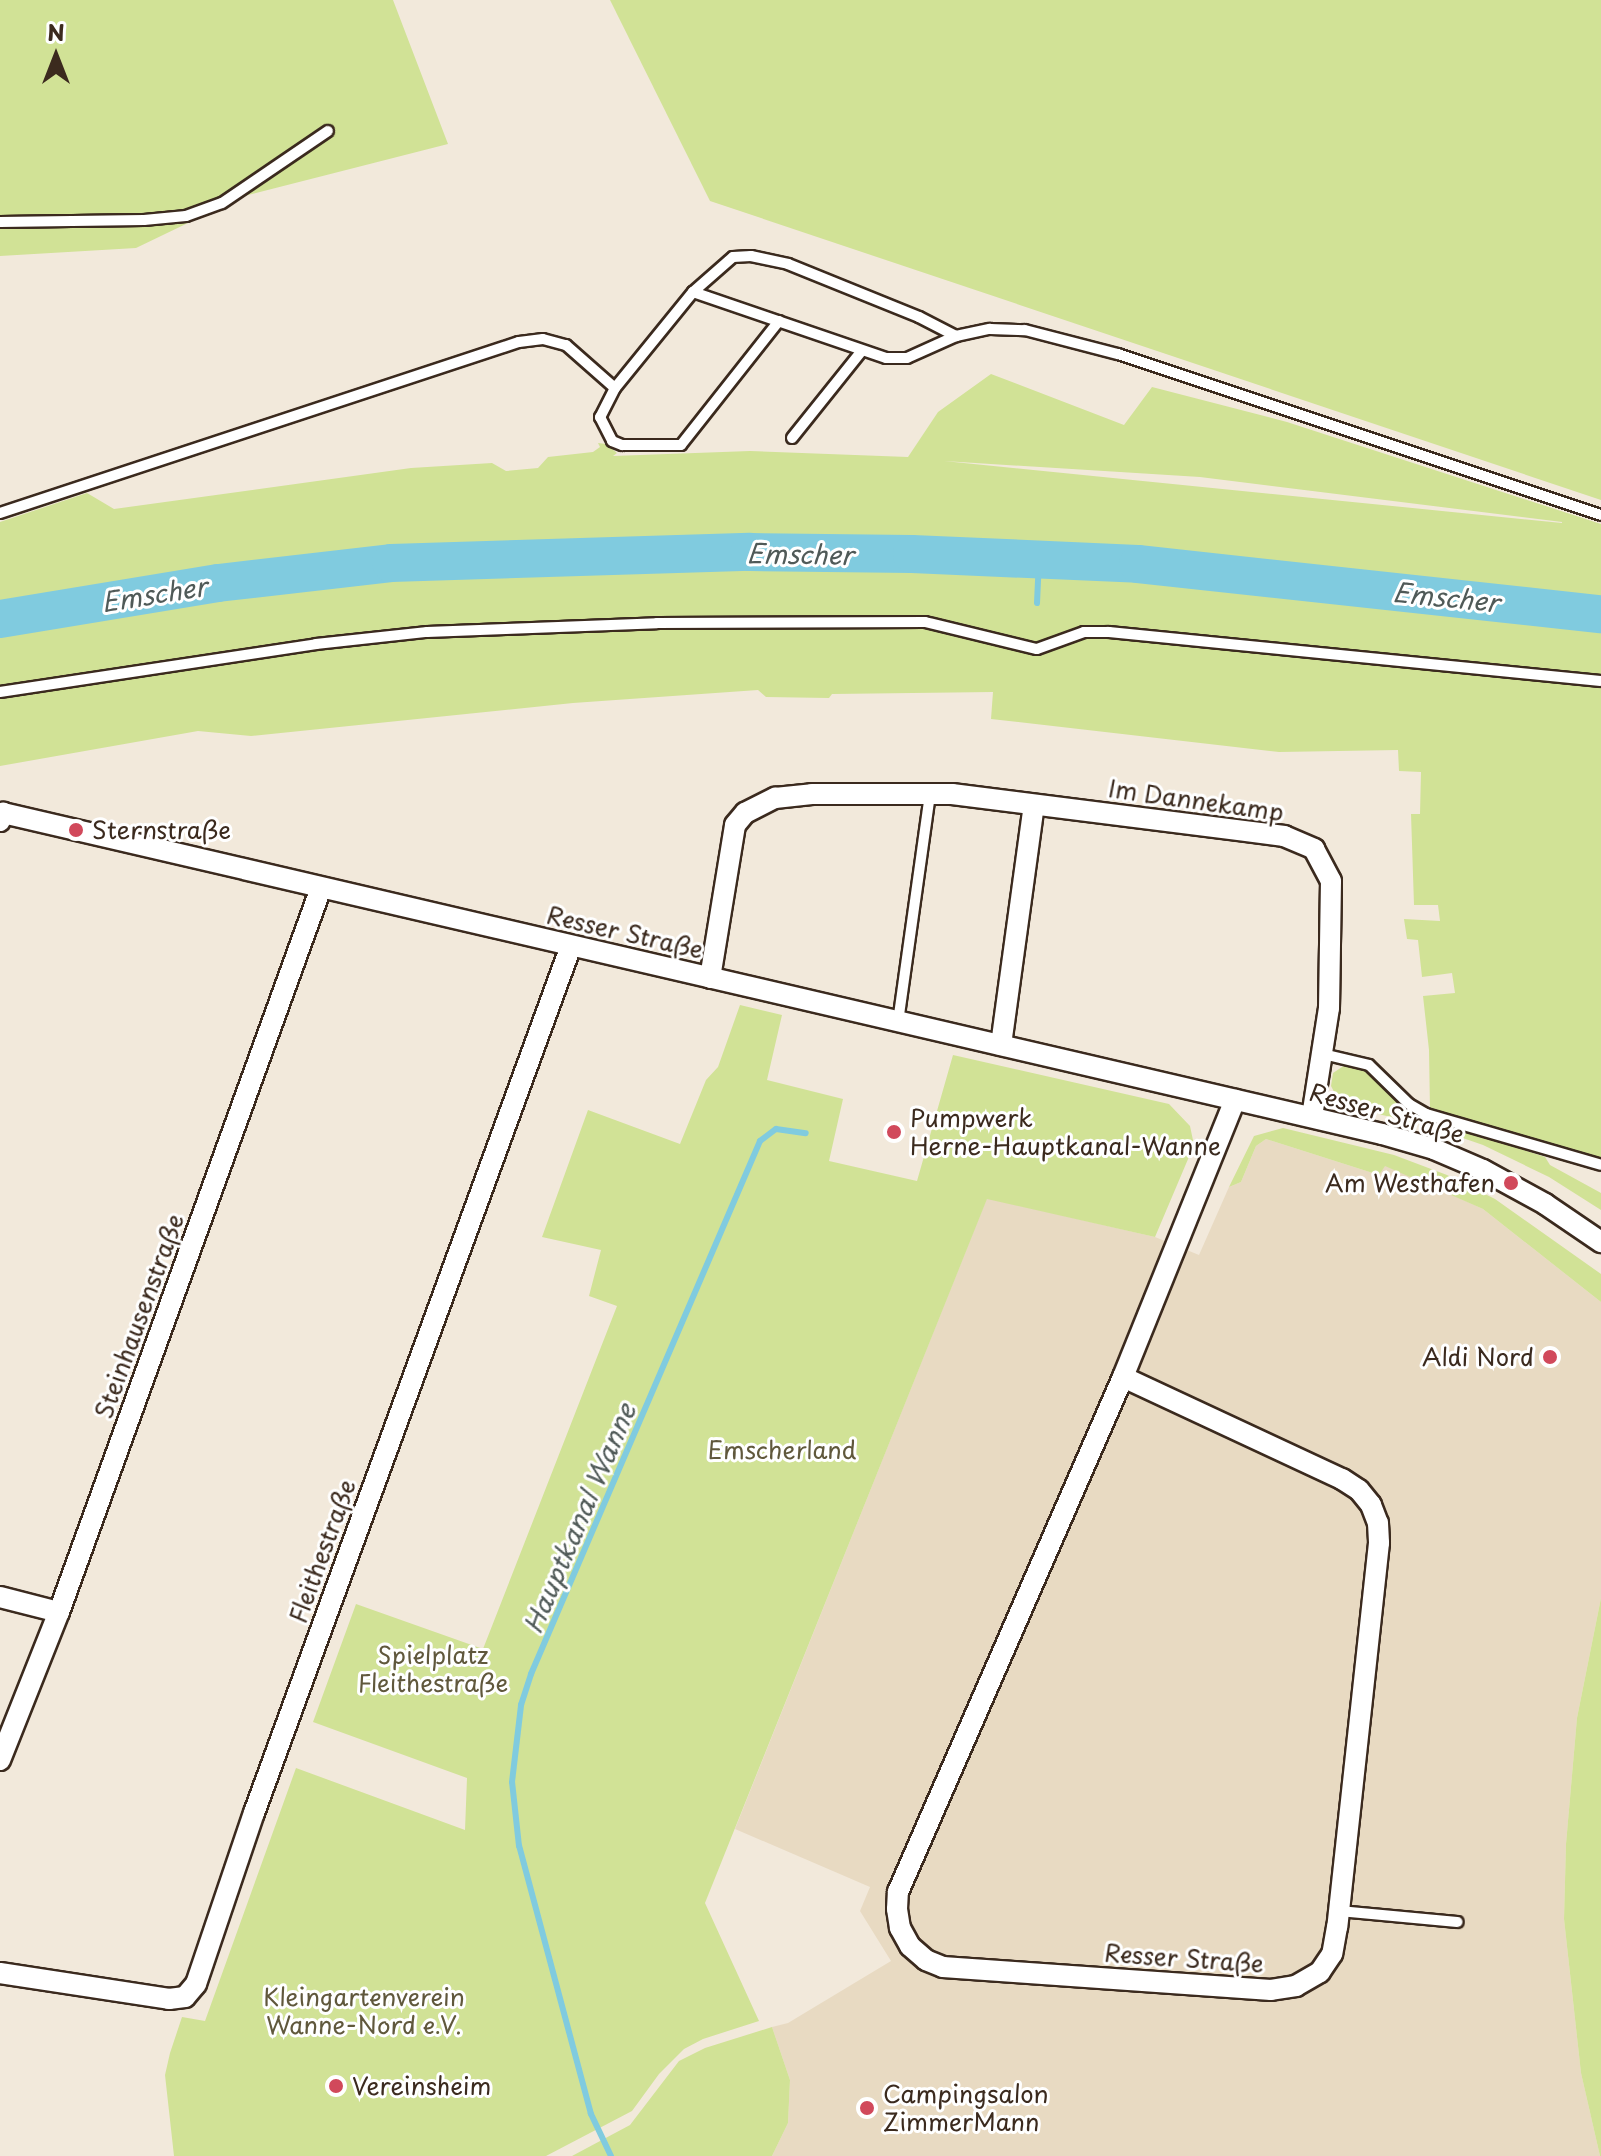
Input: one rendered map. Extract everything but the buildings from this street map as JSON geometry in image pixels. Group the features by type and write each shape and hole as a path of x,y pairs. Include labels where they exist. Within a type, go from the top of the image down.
{"street":[{"name":"Im Dannekamp","path":"710,978 730,839 745,813 775,798 812,794 930,793 1284,836 1314,849 1331,881 1333,946 1323,1054 1312,1117"},
{"path":"1001,1045 1034,805"},
{"name":"Resser Straße","path":"1,817 1312,1117 1434,1149 1483,1170 1545,1204 1601,1242"},
{"name":"Steinhausenstraße","path":"0,1760 59,1612 321,888"},
{"name":"Fleithestraße","path":"0,1973 169,1999 185,1997 196,1984 259,1798 571,946"},
{"name":"Resser Straße","path":"1123,1377 1342,1479 1359,1490 1371,1505 1378,1523 1379,1543 1332,1954 1320,1972 1296,1986 1271,1990 943,1967 916,1953 900,1928 898,1892 1123,1377 1235,1100"},
{"path":"0,1597 35,1603 59,1612"}],"lane":[{"path":"0,222 144,220 186,216 222,203 328,131"},
{"path":"779,321 681,445 622,445 612,441 600,417 615,388 693,292 733,257 751,256 788,264 919,317 956,336"},
{"path":"693,292 861,352 886,358 907,358 956,336 990,329 1025,330 1118,354 1601,515"},
{"path":"0,513 519,342 543,339 566,345 615,388"},
{"path":"792,438 861,352"},
{"path":"0,692 332,642 427,632 657,623 925,622 1037,649 1084,632 1109,632 1601,681"},
{"path":"898,1022 930,793"},
{"path":"1323,1054 1369,1065 1409,1104 1426,1114 1601,1165"},
{"path":"1339,1911 1457,1922"}],"shaded area":[{"path":"1266,1139 1379,1175 1384,1165 1391,1167 1483,1209 1601,1302 1601,1598 1577,1718 1566,1844 1564,1919 1581,2073 1600,2156 772,2156 788,2123 790,2080 772,2027 788,2023 891,1961 860,1911 870,1887 735,1829 987,1198 1155,1237 1199,1255 1229,1187 1241,1182 1256,1146"}],"green space":[{"path":"0,0 393,0 448,144 244,196 136,248 0,256"},
{"path":"610,0 1601,0 1601,500 710,201"},
{"path":"991,374 1124,425 1152,387 1287,422 1601,524 1601,1159 1430,1110 1429,1050 1423,996 1455,993 1452,973 1422,977 1418,940 1407,939 1404,919 1440,921 1438,905 1414,905 1411,814 1420,814 1421,772 1399,771 1398,750 1279,752 991,719 993,692 832,694 829,698 766,697 758,690 573,703 251,736 198,731 0,766 0,522 87,493 114,509 411,468 492,463 506,471 538,468 548,457 593,452 600,447 598,443 606,444 617,453 613,456 750,451 908,457 938,412","holes":["944,461 1200,477 1562,522 1562,523"]},
{"path":"740,1005 782,1015 767,1080 843,1099 829,1161 917,1181 953,1055 1169,1104 1190,1126 1194,1145 1155,1237 987,1199 705,1903 759,2021 703,2039 684,2049 659,2074 632,2111 546,2156 174,2156 165,2075 170,2053 182,2017 205,2021 296,1768 465,1830 467,1778 313,1722 356,1604 483,1649 617,1306 589,1296 601,1250 542,1237 588,1110 680,1144 706,1080 718,1067"},
{"path":"1345,1065 1359,1065 1370,1072 1423,1117 1545,1157 1550,1165 1601,1193 1601,1210 1549,1177 1483,1145 1428,1126 1341,1105 1331,1086 1333,1073"},
{"path":"1283,1128 1394,1155 1447,1175 1495,1199 1601,1274 1601,1302 1483,1209 1385,1166 1379,1175 1266,1139 1256,1146 1241,1182 1229,1187 1254,1136"},
{"path":"1601,1598 1600,2156 1581,2073 1564,1919 1566,1844 1577,1718"},
{"path":"772,2027 790,2080 788,2123 772,2156 572,2156 630,2125 679,2061 705,2048"}],"waterway":[{"name":"Emscher","path":"0,619 218,583 391,563 750,552 912,554 1138,564 1601,614"},
{"name":"Hauptkanal Wanne","path":"1037,603 1039,559"},
{"name":"Hauptkanal Wanne","path":"611,2156 591,2114 519,1846 512,1782 521,1705 531,1674 760,1141 776,1129 806,1133"}],"place":[{"name":"Sternstraße","path":"76,830"},
{"name":"Pumpwerk Herne-Hauptkanal-Wanne","path":"894,1132"},
{"name":"Am Westhafen","path":"1511,1183"},
{"name":"Aldi Nord","path":"1550,1357"},
{"name":"Vereinsheim","path":"336,2086"},
{"name":"Campingsalon ZimmerMann","path":"867,2108"}],"park label":[{"name":"Emscherland","path":"782,1450"},
{"name":"Spielplatz Fleithestraße","path":"433,1669"},
{"name":"Kleingartenverein Wanne-Nord e.V.","path":"364,2011"}]}
